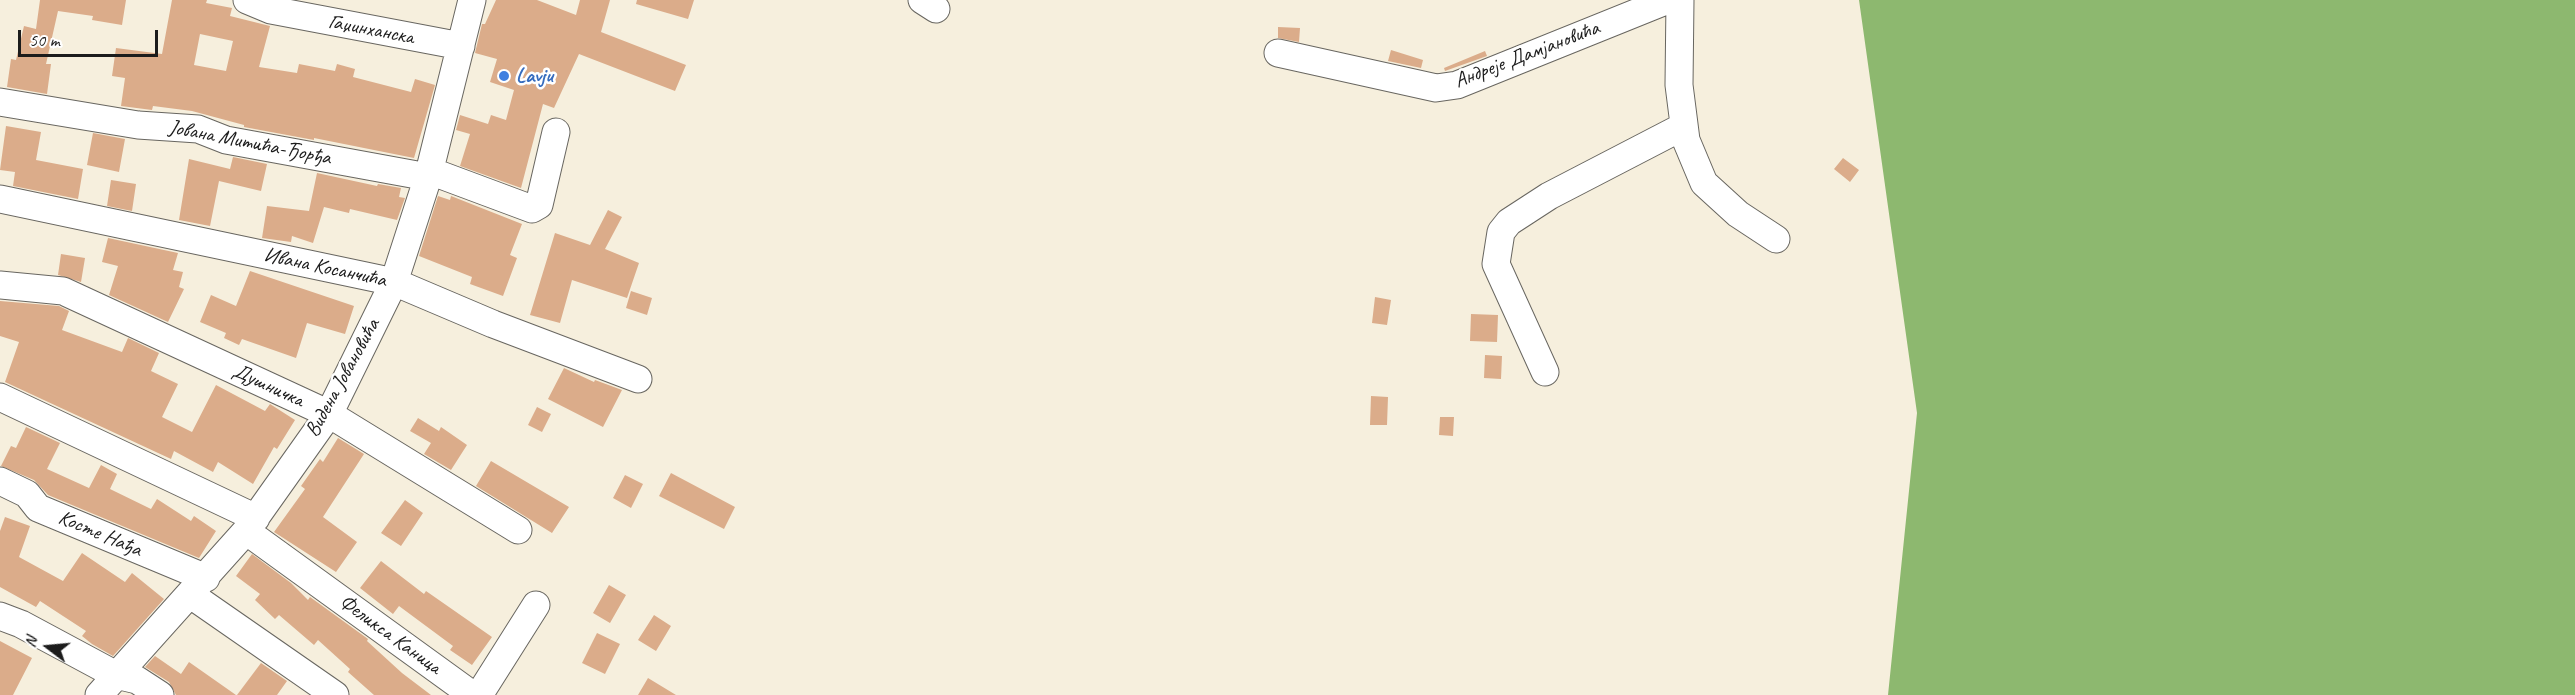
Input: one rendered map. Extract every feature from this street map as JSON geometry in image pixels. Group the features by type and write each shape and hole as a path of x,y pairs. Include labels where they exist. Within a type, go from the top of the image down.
{"street":[{"name":"Гаџинханска","path":"247,0 291,14 461,46"},
{"name":"Видена Јовановића","path":"99,695 198,587 251,524 329,414 394,282 429,174 472,0"},
{"name":"Андреје Дамјановића","path":"1278,53 1436,88 1457,85 1668,0"},
{"path":"1680,0 1679,86 1686,140 1704,183 1738,214 1776,239"},
{"name":"Јована Митића-Ђорђа","path":"0,102 138,125 198,129 226,140 429,174 532,208 539,205 556,132"},
{"path":"1545,372 1496,264 1501,232 1509,222 1549,196 1684,126"},
{"name":"Ивана Косанчића","path":"0,199 394,282 493,324 638,378"},
{"name":"Душничка","path":"0,285 63,291 329,414 518,530"},
{"name":"Феликса Каница","path":"0,397 251,524 471,694 481,692 487,684 536,605"},
{"name":"Косте Нађа","path":"0,481 27,494 38,508 198,587 335,695"},
{"path":"0,616 21,624 116,675 137,680 160,695"}],"green space":[{"path":"1859,0 2575,0 2575,695 1888,695 1917,413"}],"building":[{"path":"40,0 126,0 122,25 92,20 93,16 58,11 46,64 51,64 47,94 7,87 11,59 16,60 24,26 36,29"},
{"path":"172,0 207,0 206,3 232,8 230,16 270,26 259,67 297,73 299,64 335,71 337,64 355,69 353,77 411,92 415,79 435,85 414,158 244,127 244,125 192,111 153,106 152,110 121,106 125,78 112,76 116,48 162,54","holes":["200,34 233,41 226,71 194,65"]},
{"path":"496,0 537,0 576,15 580,0 610,0 601,32 686,65 675,91 579,54 554,108 543,104 521,188 460,166 470,134 456,130 460,115 488,124 491,115 506,120 514,90 490,82 497,59 475,53 482,24 485,24"},
{"path":"637,0 694,0 688,19 636,4"},
{"path":"1278,27 1300,28 1299,42 1278,38"},
{"path":"1391,50 1423,60 1421,68 1388,61"},
{"path":"1485,51 1487,56 1445,71 1444,68"},
{"path":"6,126 41,132 36,160 83,169 78,199 13,186 15,172 0,170"},
{"path":"93,133 125,139 119,172 87,165"},
{"path":"233,157 267,164 261,191 219,181 210,226 179,220 189,159 230,169"},
{"path":"1843,158 1859,170 1850,182 1834,169"},
{"path":"317,173 377,186 378,184 401,188 399,197 405,198 397,220 350,209 349,213 324,207 313,243 292,236 291,242 262,238 267,206 309,211"},
{"path":"111,180 136,184 132,211 107,206"},
{"path":"438,196 450,200 451,196 522,224 510,255 517,258 503,296 470,284 472,277 419,256"},
{"path":"608,210 622,217 605,249 639,263 627,298 572,280 560,323 530,315 555,233 590,245"},
{"path":"108,238 178,253 173,270 183,272 179,287 184,289 168,322 109,295 118,266 102,262"},
{"path":"61,254 85,258 81,282 58,275"},
{"path":"250,271 354,306 345,334 307,323 296,358 242,339 239,345 224,338 226,333 200,322 211,295 236,306"},
{"path":"631,291 652,298 647,315 626,308"},
{"path":"1375,297 1391,300 1387,325 1372,323"},
{"path":"0,301 59,306 69,311 62,330 122,352 128,338 159,353 151,371 178,384 162,417 192,432 216,385 265,411 270,404 295,420 277,449 274,447 253,484 218,462 213,472 174,451 171,459 5,382 19,342 0,336"},
{"path":"1471,314 1498,315 1497,342 1470,341"},
{"path":"1485,355 1502,356 1501,379 1484,378"},
{"path":"564,368 594,382 595,380 622,390 603,427 548,399"},
{"path":"1371,396 1388,397 1387,425 1370,425"},
{"path":"537,407 551,414 542,432 528,425"},
{"path":"1440,417 1454,417 1453,436 1439,435"},
{"path":"418,418 439,431 441,427 467,445 451,470 424,454 431,443 410,431"},
{"path":"26,427 60,443 47,469 89,488 101,465 117,474 110,489 151,509 157,499 191,521 194,516 216,531 199,558 48,495 34,480 1,466 11,446 16,448"},
{"path":"338,438 364,454 323,517 357,542 336,572 274,532 305,489 301,486 320,459 323,462"},
{"path":"491,461 569,507 552,533 476,486"},
{"path":"671,473 735,507 724,529 659,496"},
{"path":"625,475 643,484 631,508 613,498"},
{"path":"405,500 423,513 401,546 381,533"},
{"path":"5,517 30,526 19,557 63,581 82,553 125,582 132,573 164,599 113,656 82,636 86,631 40,601 36,607 0,587 0,531"},
{"path":"252,554 291,583 308,600 310,597 368,639 367,641 402,673 431,695 374,695 348,672 350,669 318,640 314,645 279,615 275,619 255,600 260,594 236,576"},
{"path":"381,561 424,594 426,591 492,637 472,665 450,650 453,646 399,606 393,614 360,588"},
{"path":"609,585 626,595 610,623 593,613"},
{"path":"654,615 671,626 656,651 638,640"},
{"path":"597,633 620,644 605,674 582,663"},
{"path":"0,641 32,658 13,695 0,695"},
{"path":"155,656 181,674 189,662 236,695 176,695 169,682 145,667"},
{"path":"261,663 287,681 277,695 237,695"},
{"path":"648,678 676,695 638,695"}],"place":[{"name":"Lavju","path":"504,76"}]}
